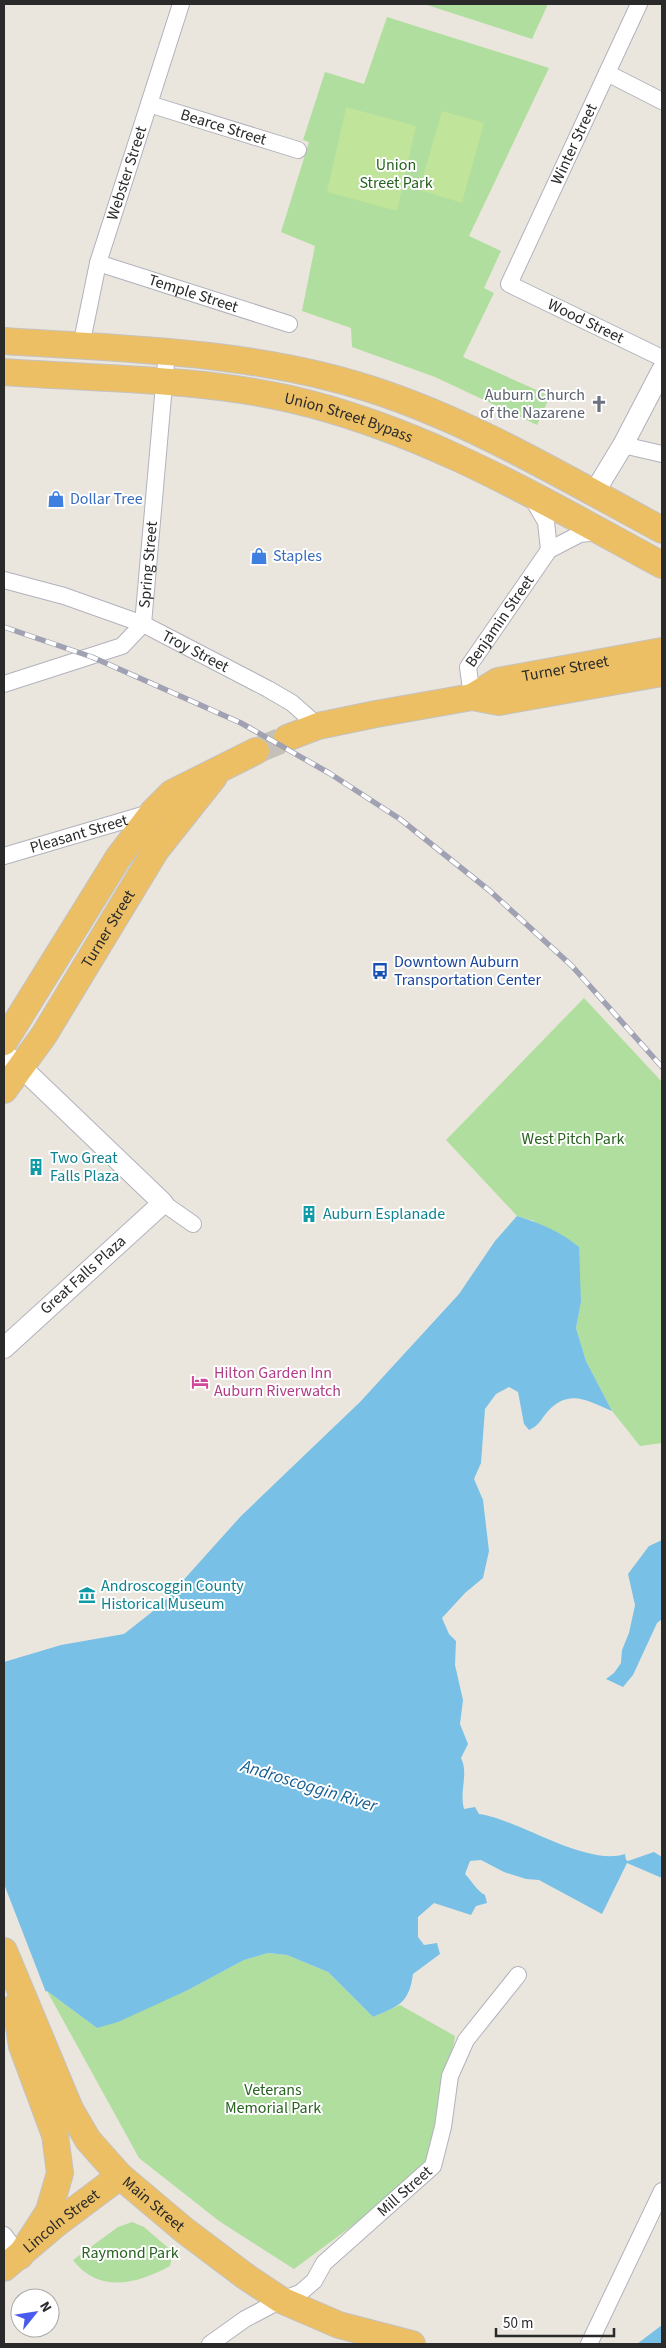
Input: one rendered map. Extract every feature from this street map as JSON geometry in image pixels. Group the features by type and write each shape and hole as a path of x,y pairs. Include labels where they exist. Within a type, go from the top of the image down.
{"highway":[{"name":"Union Street Bypass","path":"4,341 167,351 233,359 310,373 370,389 426,410 490,439 662,530"},
{"name":"Union Street Bypass","path":"4,372 224,387 290,399 348,414 415,437 475,464 662,565"},
{"name":"Turner Street","path":"472,698 498,681 662,651"},
{"name":"Turner Street","path":"287,738 318,726 376,714 472,698 499,702 662,673"},
{"name":"Turner Street","path":"4,1042 118,858 153,812 172,793 256,750"},
{"name":"Turner Street","path":"4,1090 12,1061 44,1035 156,850 219,770"},
{"name":"Main Street","path":"4,1951 14,1977 36,2055 88,2140 120,2176 184,2230 281,2300 339,2325 412,2344"},
{"path":"12,2262 49,2211 60,2173 56,2135 36,2055"},
{"name":"Lincoln Street","path":"12,2262 56,2224 120,2176"}],"street":[{"name":"Webster Street","path":"82,346 98,263 181,4"},
{"name":"Winter Street","path":"509,284 639,4"},
{"path":"607,73 662,102"},
{"name":"Bearce Street","path":"149,104 298,150"},
{"name":"Temple Street","path":"98,263 289,324"},
{"name":"Wood Street","path":"509,284 662,358"},
{"name":"Spring Street","path":"4,684 122,646 142,624 167,351"},
{"path":"594,493 623,445 662,370"},
{"path":"623,445 662,454"},
{"path":"530,494 546,522 549,550"},
{"name":"Benjamin Street","path":"472,698 468,667 549,550 580,534 600,532"},
{"name":"Troy Street","path":"4,580 64,596 142,624 268,689 292,703 318,726"},
{"name":"Pleasant Street","path":"4,856 153,812"},
{"path":"12,1061 163,1203 193,1224"},
{"name":"Great Falls Plaza","path":"4,1348 163,1203"},
{"name":"Mill Street","path":"210,2344 245,2319 281,2300 300,2294 314,2281 324,2262 433,2166 442,2127 450,2076 466,2040 518,1975"},
{"path":"589,2344 662,2191"},
{"path":"4,2235 12,2262"}],"green space":[{"path":"424,4 548,4 532,39"},
{"name":"Union Street Park","path":"387,17 549,68 469,236 501,251 484,288 494,293 463,357 550,396 537,425 435,377 352,347 351,328 302,311 315,246 281,232 309,142 303,140 325,72 364,84"},
{"path":"346,107 416,126 397,211 327,192"},
{"path":"442,111 484,123 462,203 419,190"},
{"name":"West Pitch Park","path":"584,998 662,1082 662,1443 640,1446 612,1411 586,1361 576,1328 581,1302 534,1221 517,1216 446,1140"},
{"name":"Veterans Memorial Park","path":"268,1953 287,1955 328,1972 373,2017 400,2005 455,2036 433,2166 294,2269 219,2221 139,2158 47,1991 97,2028 188,1990 244,1960"},
{"name":"Raymond Park","path":"132,2222 144,2227 173,2252 170,2266 132,2281 106,2282 94,2278 83,2271 73,2260 118,2227"}],"water":[{"name":"Androscoggin River","path":"517,1216 550,1228 579,1247 581,1302 576,1328 586,1361 612,1411 587,1401 572,1398 556,1404 538,1424 529,1430 524,1424 518,1392 509,1387 496,1394 485,1409 481,1463 474,1479 483,1500 489,1551 483,1578 465,1593 442,1618 449,1634 456,1641 455,1665 463,1700 460,1724 468,1744 461,1758 464,1770 464,1809 475,1807 479,1814 513,1824 552,1841 591,1854 609,1856 625,1854 628,1861 654,1852 662,1857 662,1878 627,1863 602,1914 539,1880 526,1879 504,1872 481,1860 470,1861 465,1874 485,1895 487,1903 476,1906 471,1915 434,1903 418,1917 418,1937 424,1945 437,1943 440,1954 413,1974 409,1992 401,2003 373,2017 328,1972 287,1955 268,1953 244,1960 188,1990 118,2022 97,2028 47,1991 4,2016 4,1662 61,1645 124,1634 162,1604 241,1516 360,1402 459,1294 495,1241"},
{"path":"662,1540 662,1619 657,1623 633,1675 623,1687 606,1679 614,1673 621,1663 622,1650 629,1633 635,1605 628,1574 649,1546"},
{"path":"662,2325 662,2344 637,2344"}],"pier":[{"path":"4,1884 47,1995 4,2019"}],"tunnel":[{"path":"256,751 287,738"}],"railway":[{"path":"4,627 92,657 241,723 329,773 400,819 490,891 572,966 662,1067"}],"place":[{"name":"Auburn Church of the Nazarene","path":"599,404"},
{"name":"Dollar Tree","path":"56,499"},
{"name":"Staples","path":"259,556"},
{"name":"Downtown Auburn Transportation Center","path":"380,971"},
{"name":"Two Great Falls Plaza","path":"36,1167"},
{"name":"Auburn Esplanade","path":"309,1214"},
{"name":"Hilton Garden Inn Auburn Riverwatch","path":"200,1382"},
{"name":"Androscoggin County Historical Museum","path":"87,1595"}]}
